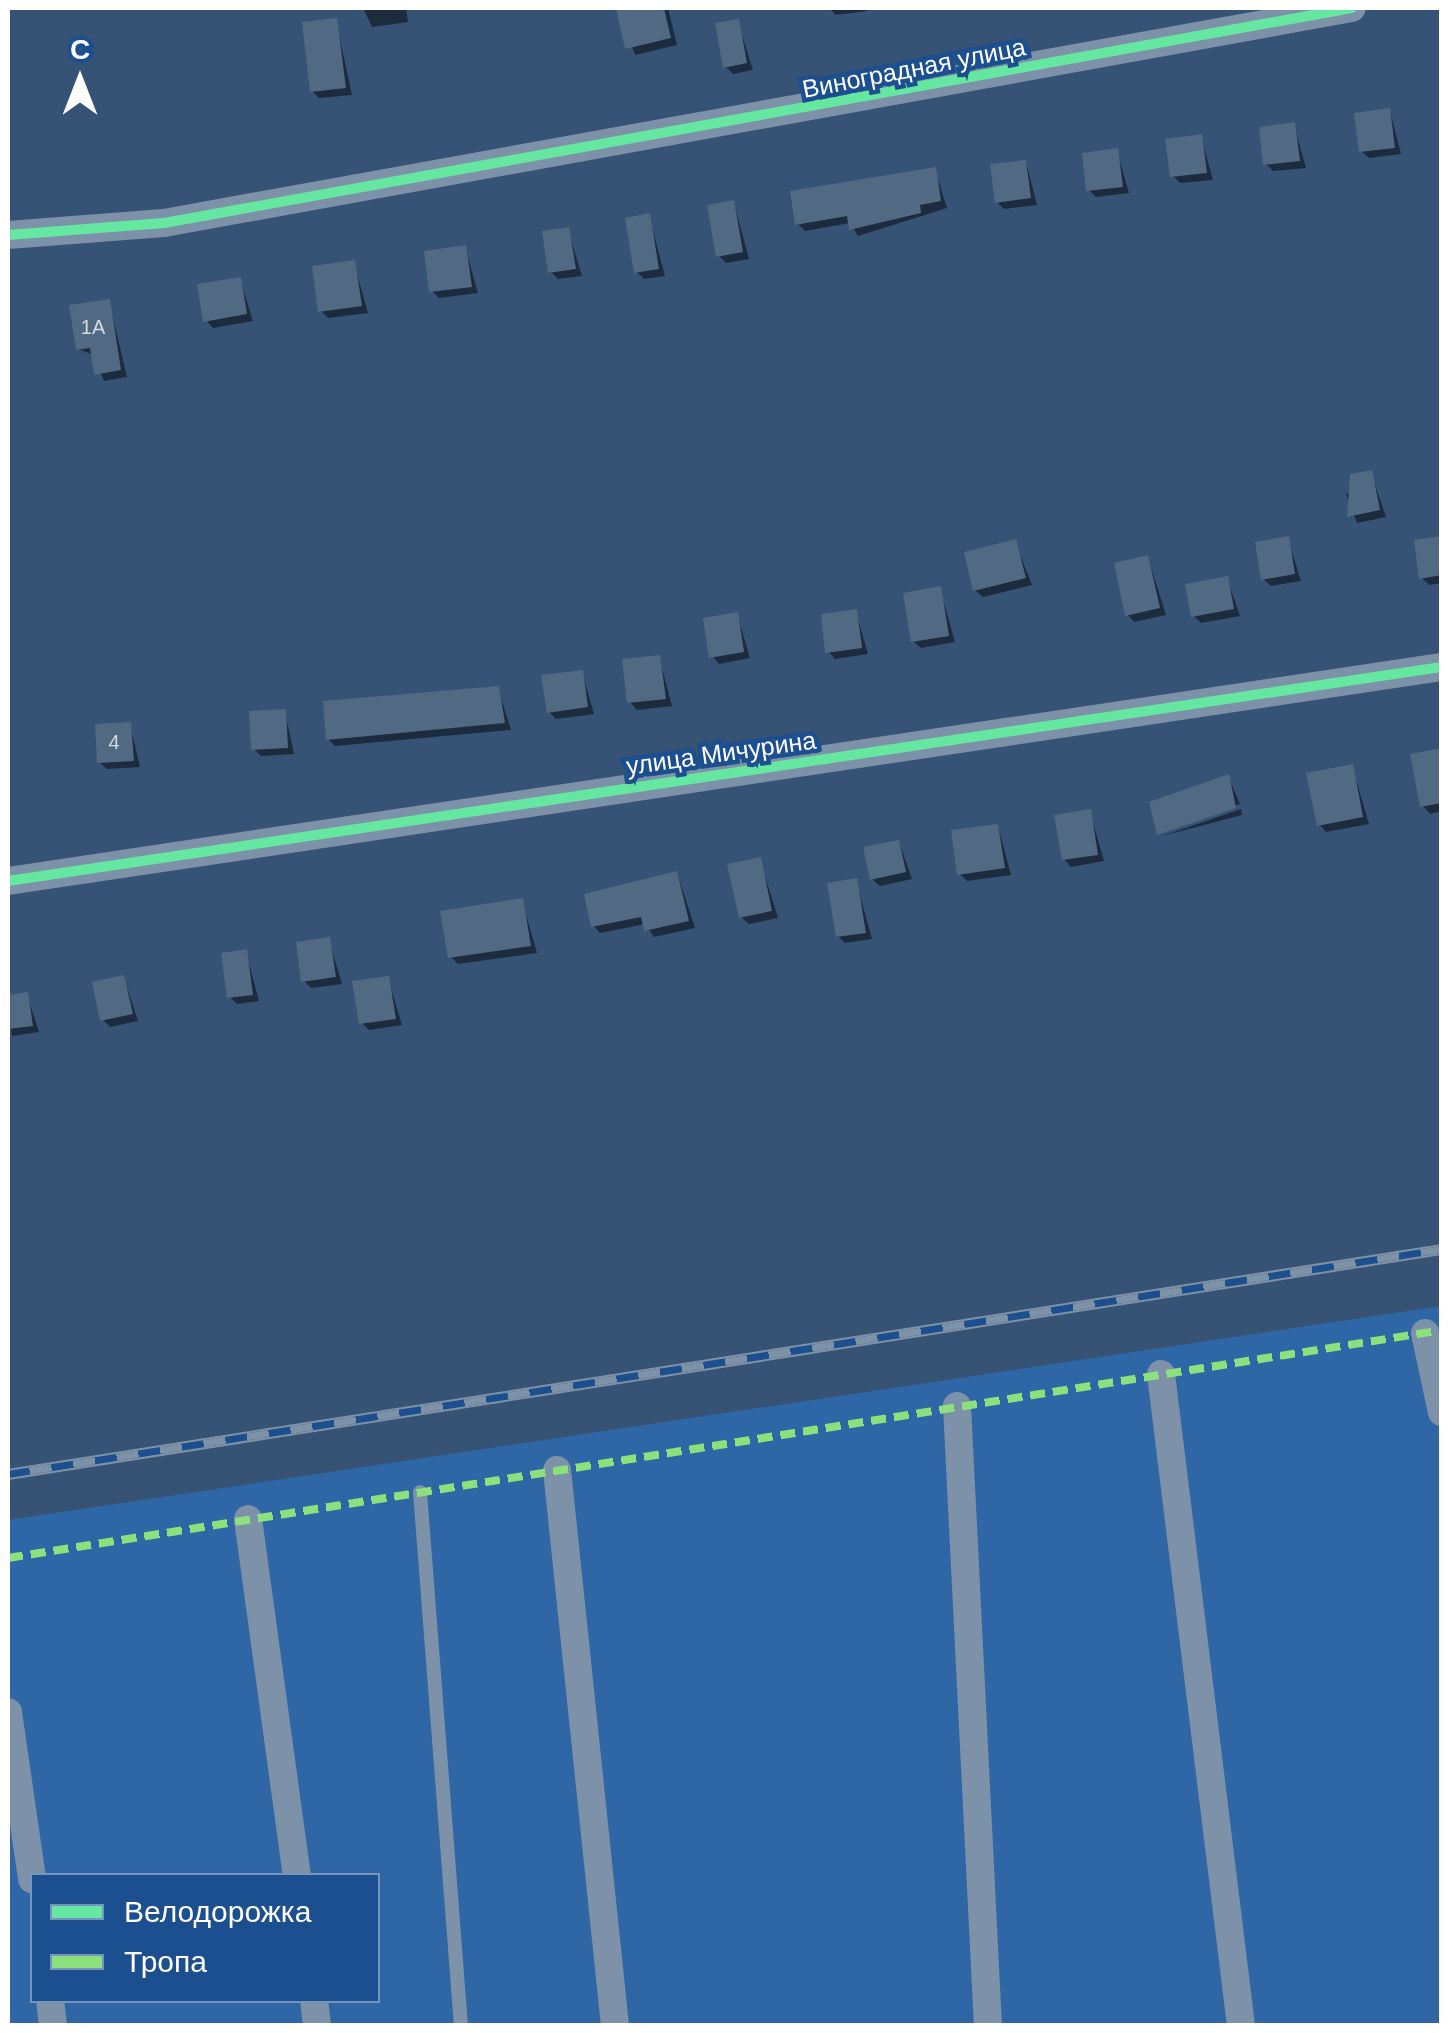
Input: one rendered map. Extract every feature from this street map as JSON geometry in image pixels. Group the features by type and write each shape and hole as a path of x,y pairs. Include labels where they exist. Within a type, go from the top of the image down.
{"street":[{"name":"Виноградная улица","path":"8,235 164,224 1288,12 1352,8"},
{"name":"улица Мичурина","path":"8,882 1442,667"},
{"path":"1425,1333 1442,1412"},
{"path":"1161,1374 1241,2026"},
{"path":"957,1406 988,2026"},
{"path":"557,1470 615,2026"},
{"path":"248,1519 297,1873"},
{"path":"8,1712 31,1873"}],"lane":[{"path":"420,1492 462,2026"}],"shaded area":[{"path":"1441,1306 1441,2025 8,2026 8,1520"}],"building":[{"path":"616,8 664,8 671,38 625,49"},
{"path":"337,18 346,88 310,92 302,22"},
{"path":"739,19 747,63 723,68 715,23"},
{"path":"1390,108 1395,148 1359,152 1354,113"},
{"path":"1295,122 1300,161 1263,165 1259,127"},
{"path":"1202,134 1207,173 1170,177 1165,139"},
{"path":"1118,148 1123,187 1086,191 1082,153"},
{"path":"1026,160 1031,198 995,203 990,164"},
{"path":"936,167 941,201 920,205 921,213 849,230 847,216 795,225 790,191"},
{"path":"734,200 743,252 716,257 707,205"},
{"path":"650,213 659,269 634,273 625,218"},
{"path":"569,227 576,269 548,273 542,231"},
{"path":"466,245 472,287 429,292 424,251"},
{"path":"355,260 362,306 318,312 312,266"},
{"path":"241,277 247,314 203,322 197,284"},
{"path":"110,299 121,370 94,375 90,348 76,350 69,305"},
{"path":"1372,470 1380,510 1347,517 1350,474"},
{"path":"1289,536 1295,574 1261,580 1255,542"},
{"path":"1442,536 1442,575 1419,579 1414,540"},
{"path":"1016,539 1026,578 973,591 964,552"},
{"path":"1148,555 1160,608 1125,616 1114,563"},
{"path":"1228,576 1234,609 1191,617 1185,584"},
{"path":"941,586 949,636 911,642 903,593"},
{"path":"857,609 862,648 825,653 821,614"},
{"path":"738,612 744,652 709,658 703,618"},
{"path":"660,655 666,699 627,703 622,659"},
{"path":"583,670 588,707 547,713 541,675"},
{"path":"499,686 505,723 326,740 323,701"},
{"path":"286,709 288,748 251,750 249,711"},
{"path":"131,722 134,761 97,763 95,724"},
{"path":"1442,748 1442,803 1420,807 1410,754"},
{"path":"1353,764 1363,817 1317,826 1306,773"},
{"path":"1229,774 1236,808 1157,835 1149,802"},
{"path":"1091,809 1098,855 1062,860 1054,815"},
{"path":"998,824 1005,868 957,875 951,830"},
{"path":"899,840 906,872 870,880 863,847"},
{"path":"761,857 772,911 739,918 727,864"},
{"path":"677,871 689,921 644,931 641,917 591,927 584,894"},
{"path":"857,878 866,933 836,937 827,883"},
{"path":"523,898 531,946 448,958 440,911"},
{"path":"330,937 336,977 301,982 296,942"},
{"path":"247,949 253,995 227,998 221,953"},
{"path":"124,975 133,1014 100,1021 92,982"},
{"path":"389,976 396,1019 359,1024 352,981"},
{"path":"28,992 33,1026 8,1029 8,995"}],"railway":[{"path":"8,1474 1442,1249"}],"marked path":[{"path":"8,1558 1442,1330"}],"cycle path":[{"path":"8,235 164,223 1352,8"},
{"path":"8,881 1442,667"}]}
